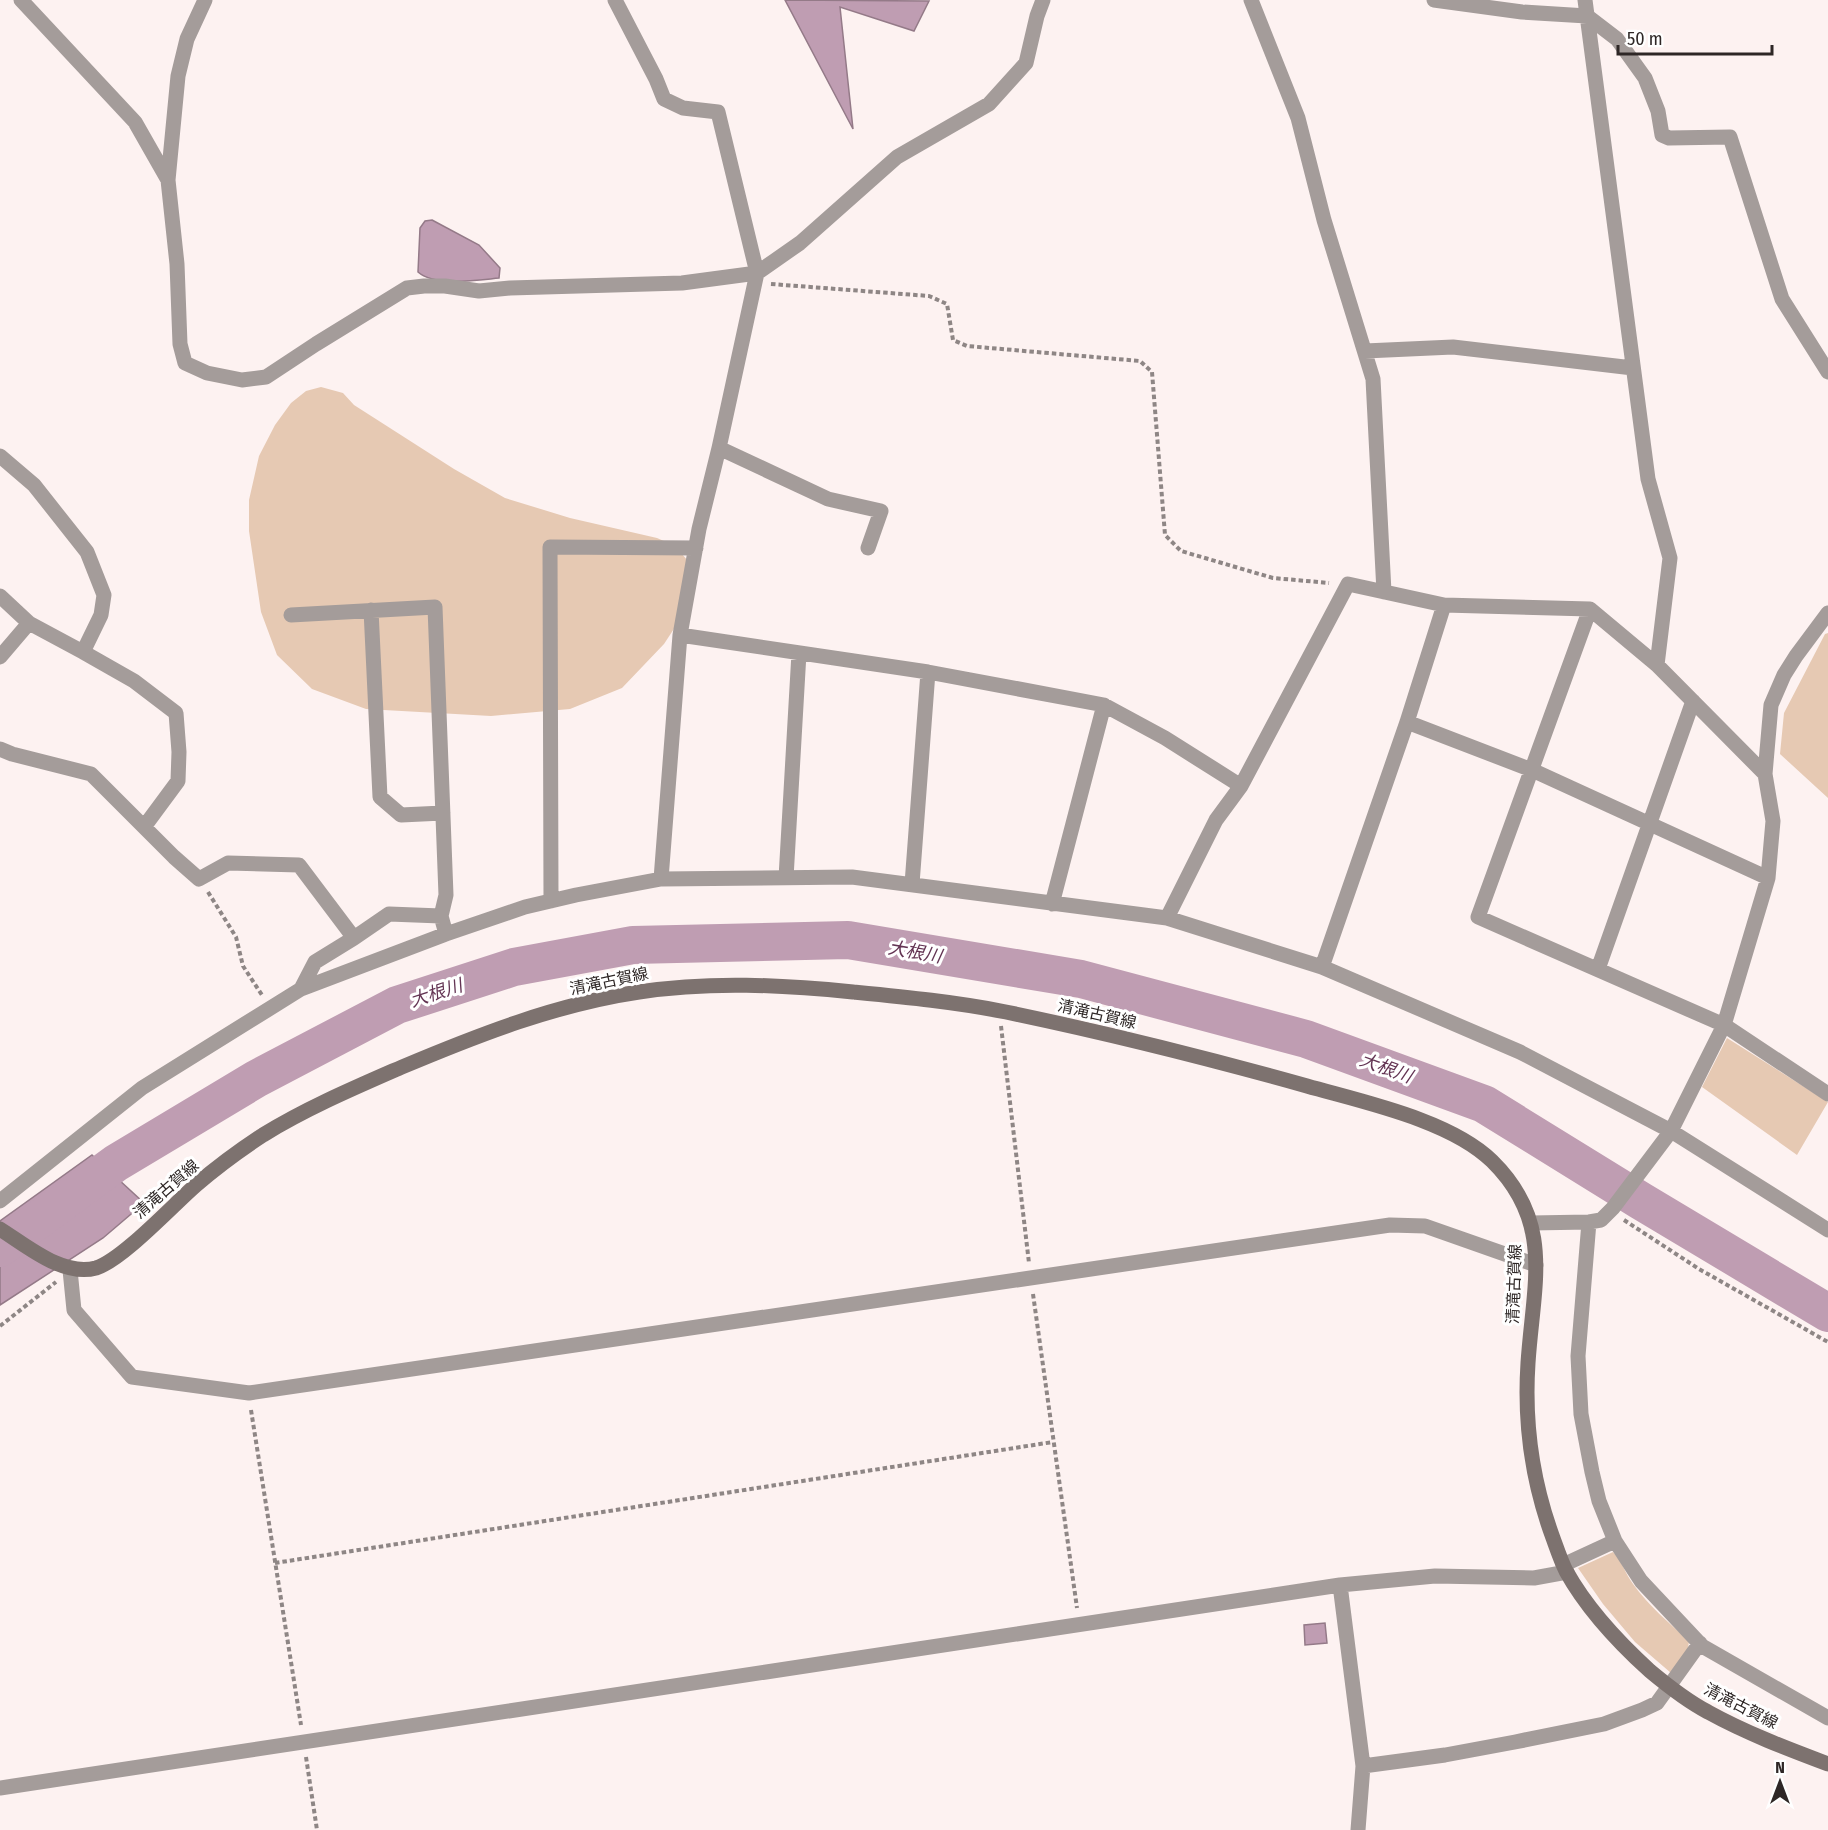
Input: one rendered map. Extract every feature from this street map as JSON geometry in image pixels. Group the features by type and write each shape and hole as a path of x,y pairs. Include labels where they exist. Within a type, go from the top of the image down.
{"main road":[{"name":"清滝古賀線","path":"65,1267 100,1267 117,1257 199,1182 261,1137 327,1100 456,1044 514,1024 585,1003 638,992 696,985 755,985 909,998 999,1011 1108,1034 1389,1110 1441,1129 1467,1142 1490,1158 1523,1200 1531,1223 1536,1265 1526,1401 1530,1454 1544,1512 1565,1569 1595,1614 1627,1650 1668,1686 1705,1711 1778,1745 1828,1764"},
{"path":"0,1229 65,1267"}],"street":[{"path":"21,0 135,122 168,180"},
{"path":"205,0 187,39 178,76 168,180 177,264 180,344 185,363 207,373 242,380 266,377 407,288 445,286 478,291 682,283 757,273 800,243 897,157 990,104 1026,63 1043,0"},
{"path":"615,0 664,99 683,108 718,112 757,273 696,548 680,635 661,879"},
{"path":"1251,0 1298,118 1324,220 1373,379 1383,592"},
{"path":"1434,0 1522,12 1587,16 1617,39 1645,78 1658,111 1662,135 1669,138 1730,137 1782,298 1828,372"},
{"path":"1585,0 1648,479 1670,558 1657,664"},
{"path":"1365,351 1454,347 1633,368"},
{"path":"719,448 828,499 881,511 868,548"},
{"path":"0,456 34,485 87,552 104,595 101,615 83,652"},
{"path":"551,901 550,547 696,548"},
{"path":"1167,918 1216,820 1241,786 1348,584 1444,605 1590,609 1657,664 1765,774"},
{"path":"0,596 29,623 134,681 176,713 179,752 178,781 144,827"},
{"path":"1322,967 1407,722 1444,605"},
{"path":"291,615 435,607 446,895 441,916 446,934"},
{"path":"1590,609 1478,917 1724,1025 1828,1094"},
{"path":"371,610 380,797 401,815 443,813"},
{"path":"1531,1223 1589,1222 1601,1220 1610,1211 1668,1135 1724,1025 1768,878 1773,821 1765,774 1771,705 1784,675 1823,624 1828,613"},
{"path":"0,657 29,623"},
{"path":"680,635 928,672 1104,705 1165,738 1241,786"},
{"path":"786,878 800,652"},
{"path":"912,884 928,672"},
{"path":"1598,969 1693,701"},
{"path":"1052,904 1104,705"},
{"path":"1407,722 1532,770 1768,878"},
{"path":"0,748 91,774 199,879 228,864 299,865 354,938"},
{"path":"0,1201 142,1088 301,989 446,934 525,907 551,901 661,879 852,877 1167,918 1322,967 1520,1052 1668,1135 1828,1230"},
{"path":"301,989 315,962 389,914 441,916"},
{"path":"1589,1222 1578,1356 1581,1414 1599,1501 1615,1540 1641,1581 1700,1643 1828,1718"},
{"path":"65,1267 74,1310 132,1377 249,1393 1390,1225 1425,1226 1536,1265"},
{"path":"0,1788 1340,1586 1435,1576 1534,1578 1565,1569 1615,1540"},
{"path":"1340,1586 1363,1766 1358,1830"},
{"path":"1363,1766 1445,1755 1604,1724 1657,1703 1700,1643"}],"path":[{"path":"757,273 773,286 929,296 947,304 953,340 967,346 1140,361 1152,372 1166,535 1173,543 1181,551 1273,578 1348,584"},
{"path":"199,879 224,915 236,937 243,966 271,1008"},
{"path":"999,1011 1030,1278 1079,1625"},
{"path":"1610,1211 1724,1284 1828,1342"},
{"path":"0,1326 65,1267"},
{"path":"249,1393 317,1830"},
{"path":"275,1563 1053,1442"}],"shaded area":[{"path":"785,0 929,1 914,31 840,7 853,129"},
{"path":"432,220 479,245 500,268 499,278 446,281 435,280 418,272 420,228 425,221"},
{"path":"321,387 343,393 354,405 454,469 505,498 570,518 657,538 675,546 688,561 685,612 664,644 622,688 570,709 491,716 366,709 312,689 277,655 261,612 249,531 249,500 259,456 275,425 291,403 306,391"},
{"path":"1828,633 1828,798 1780,754 1784,713 1825,634"},
{"path":"1727,1038 1828,1102 1797,1155 1702,1087"},
{"path":"92,1155 144,1203 103,1238 0,1305 0,1221"},
{"path":"1613,1552 1645,1599 1689,1641 1688,1649 1671,1673 1635,1642 1603,1604 1578,1568"},
{"path":"1325,1623 1327,1643 1305,1645 1304,1625"}],"waterway":[{"name":"大根川","path":"0,1248 116,1163 256,1079 397,1005 514,967 633,945 848,940 1081,979 1306,1039 1484,1104 1828,1313"}]}
